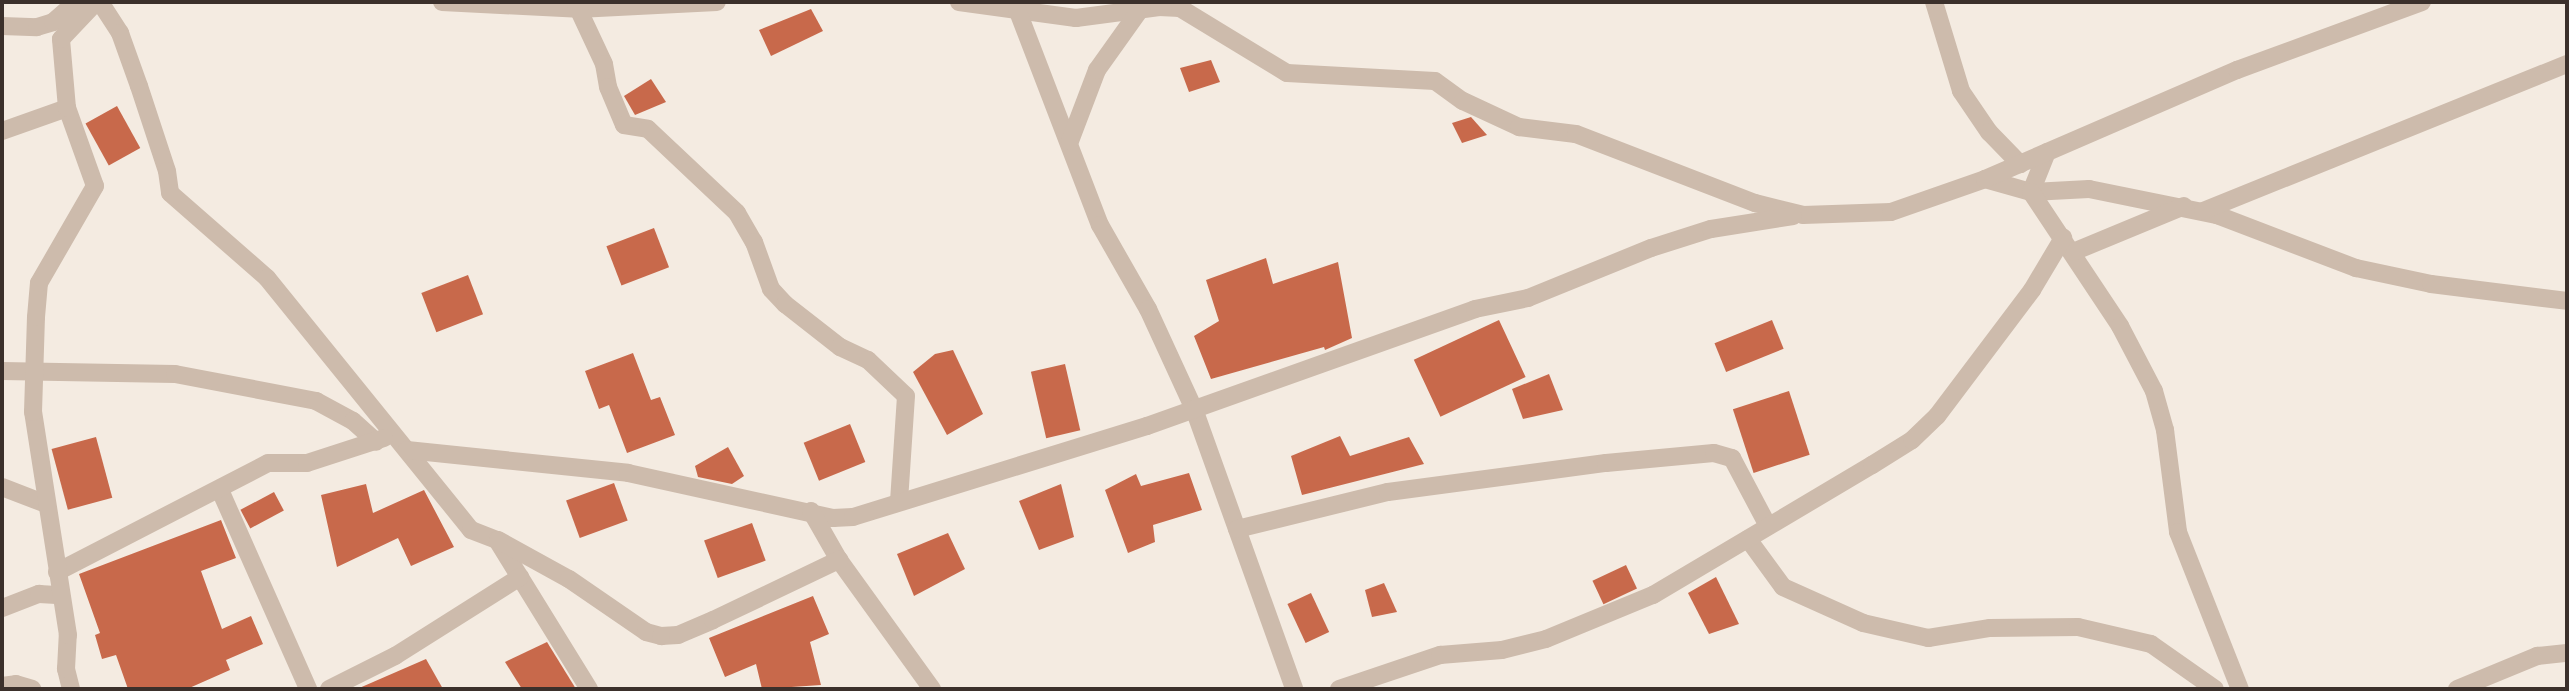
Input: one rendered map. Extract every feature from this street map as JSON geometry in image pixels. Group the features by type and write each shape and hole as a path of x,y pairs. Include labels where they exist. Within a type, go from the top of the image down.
{"street":[{"path":"2,26 37,27 53,22 76,2"},
{"path":"71,689 61,595 33,412 39,283 94,186 67,108 61,39 98,2 120,33 167,171 170,193 267,278 471,530 497,540 569,579 646,632 661,636 678,635 839,560"},
{"path":"442,2 576,5 717,2"},
{"path":"959,2 1076,18 1143,5 1180,8 1287,73 1435,81 1463,101 1520,127 1576,134 1755,203 1803,215"},
{"path":"1934,2 1961,90 1989,132 2020,164"},
{"path":"407,450 628,473 811,511 833,518 853,517 1194,409 1475,309 1528,298 1663,244 1734,224 1803,215 1891,212 1985,179 2237,70 2422,2"},
{"path":"576,5 604,64 608,87 624,125 648,129 737,213 754,242 771,289 785,304 840,347 868,360 906,396 899,502"},
{"path":"1070,141 1097,71 1143,5"},
{"path":"1017,9 1070,141 1100,225 1148,309 1194,409 1294,689"},
{"path":"2203,211 2567,64"},
{"path":"2,131 67,108"},
{"path":"2031,192 2047,152"},
{"path":"1985,179 2031,192 2089,189 2184,206 2356,268 2431,284 2567,302"},
{"path":"2031,192 2068,245 2154,391 2165,430 2178,532 2240,689"},
{"path":"1339,689 1440,655 1502,650 1546,639 1653,596 1912,440 1937,416 2068,245 2184,206"},
{"path":"2,370 175,374 316,401 353,421 376,442"},
{"path":"57,572 220,491 268,463 307,463 394,434"},
{"path":"1237,529 1388,492 1606,463 1714,453 1732,458 1768,526"},
{"path":"2,487 46,504"},
{"path":"220,491 308,689"},
{"path":"811,511 839,560 932,689"},
{"path":"1748,538 1783,587 1863,623 1928,638 1990,628 2078,627 2151,644 2215,689"},
{"path":"497,540 589,689"},
{"path":"329,689 395,656 520,577"},
{"path":"2,608 38,594 61,595"},
{"path":"2456,689 2537,656 2567,653"},
{"path":"2,686 16,684 32,689"}],"building":[{"path":"811,9 823,31 771,56 759,30"},
{"path":"1211,60 1220,82 1189,92 1180,68"},
{"path":"651,79 666,102 635,115 624,96"},
{"path":"117,106 140,148 109,165 86,123"},
{"path":"1471,117 1487,135 1462,143 1452,123"},
{"path":"654,228 669,267 621,285 606,246"},
{"path":"1266,258 1273,284 1338,262 1352,338 1325,350 1324,347 1211,379 1194,336 1219,321 1206,280"},
{"path":"468,275 483,314 436,332 421,293"},
{"path":"1499,320 1526,377 1440,417 1414,360"},
{"path":"1772,320 1784,349 1726,372 1715,343"},
{"path":"953,350 983,414 947,435 913,372 935,354"},
{"path":"633,353 651,400 660,397 675,435 627,453 609,405 599,409 585,371"},
{"path":"1065,364 1080,430 1046,438 1031,372"},
{"path":"1549,374 1563,410 1523,419 1512,389"},
{"path":"1789,391 1810,455 1754,473 1733,409"},
{"path":"850,424 865,462 819,481 804,443"},
{"path":"1340,436 1350,456 1409,437 1424,464 1302,495 1291,456"},
{"path":"96,437 112,498 68,510 52,449"},
{"path":"728,447 744,476 732,484 698,477 695,466"},
{"path":"1189,473 1202,510 1153,525 1155,542 1128,553 1105,490 1136,474 1141,486"},
{"path":"614,483 628,521 580,538 566,500"},
{"path":"366,484 373,513 424,490 454,547 411,566 398,538 337,567 321,495"},
{"path":"1061,484 1074,537 1039,550 1019,501"},
{"path":"274,492 284,511 250,528 240,510"},
{"path":"221,520 236,558 201,571 222,629 251,616 263,644 226,660 230,670 187,689 128,689 116,655 102,659 95,635 100,633 79,574"},
{"path":"752,523 766,561 718,578 704,540"},
{"path":"948,533 965,569 914,596 897,554"},
{"path":"1626,565 1637,589 1603,604 1592,581"},
{"path":"1716,577 1739,624 1709,634 1688,593"},
{"path":"1384,583 1397,612 1372,617 1365,590"},
{"path":"1311,593 1329,632 1306,643 1287,604"},
{"path":"813,596 829,634 810,642 821,685 762,689 756,664 725,677 709,638"},
{"path":"547,642 576,689 522,689 505,662"},
{"path":"426,659 443,689 357,689"}]}
